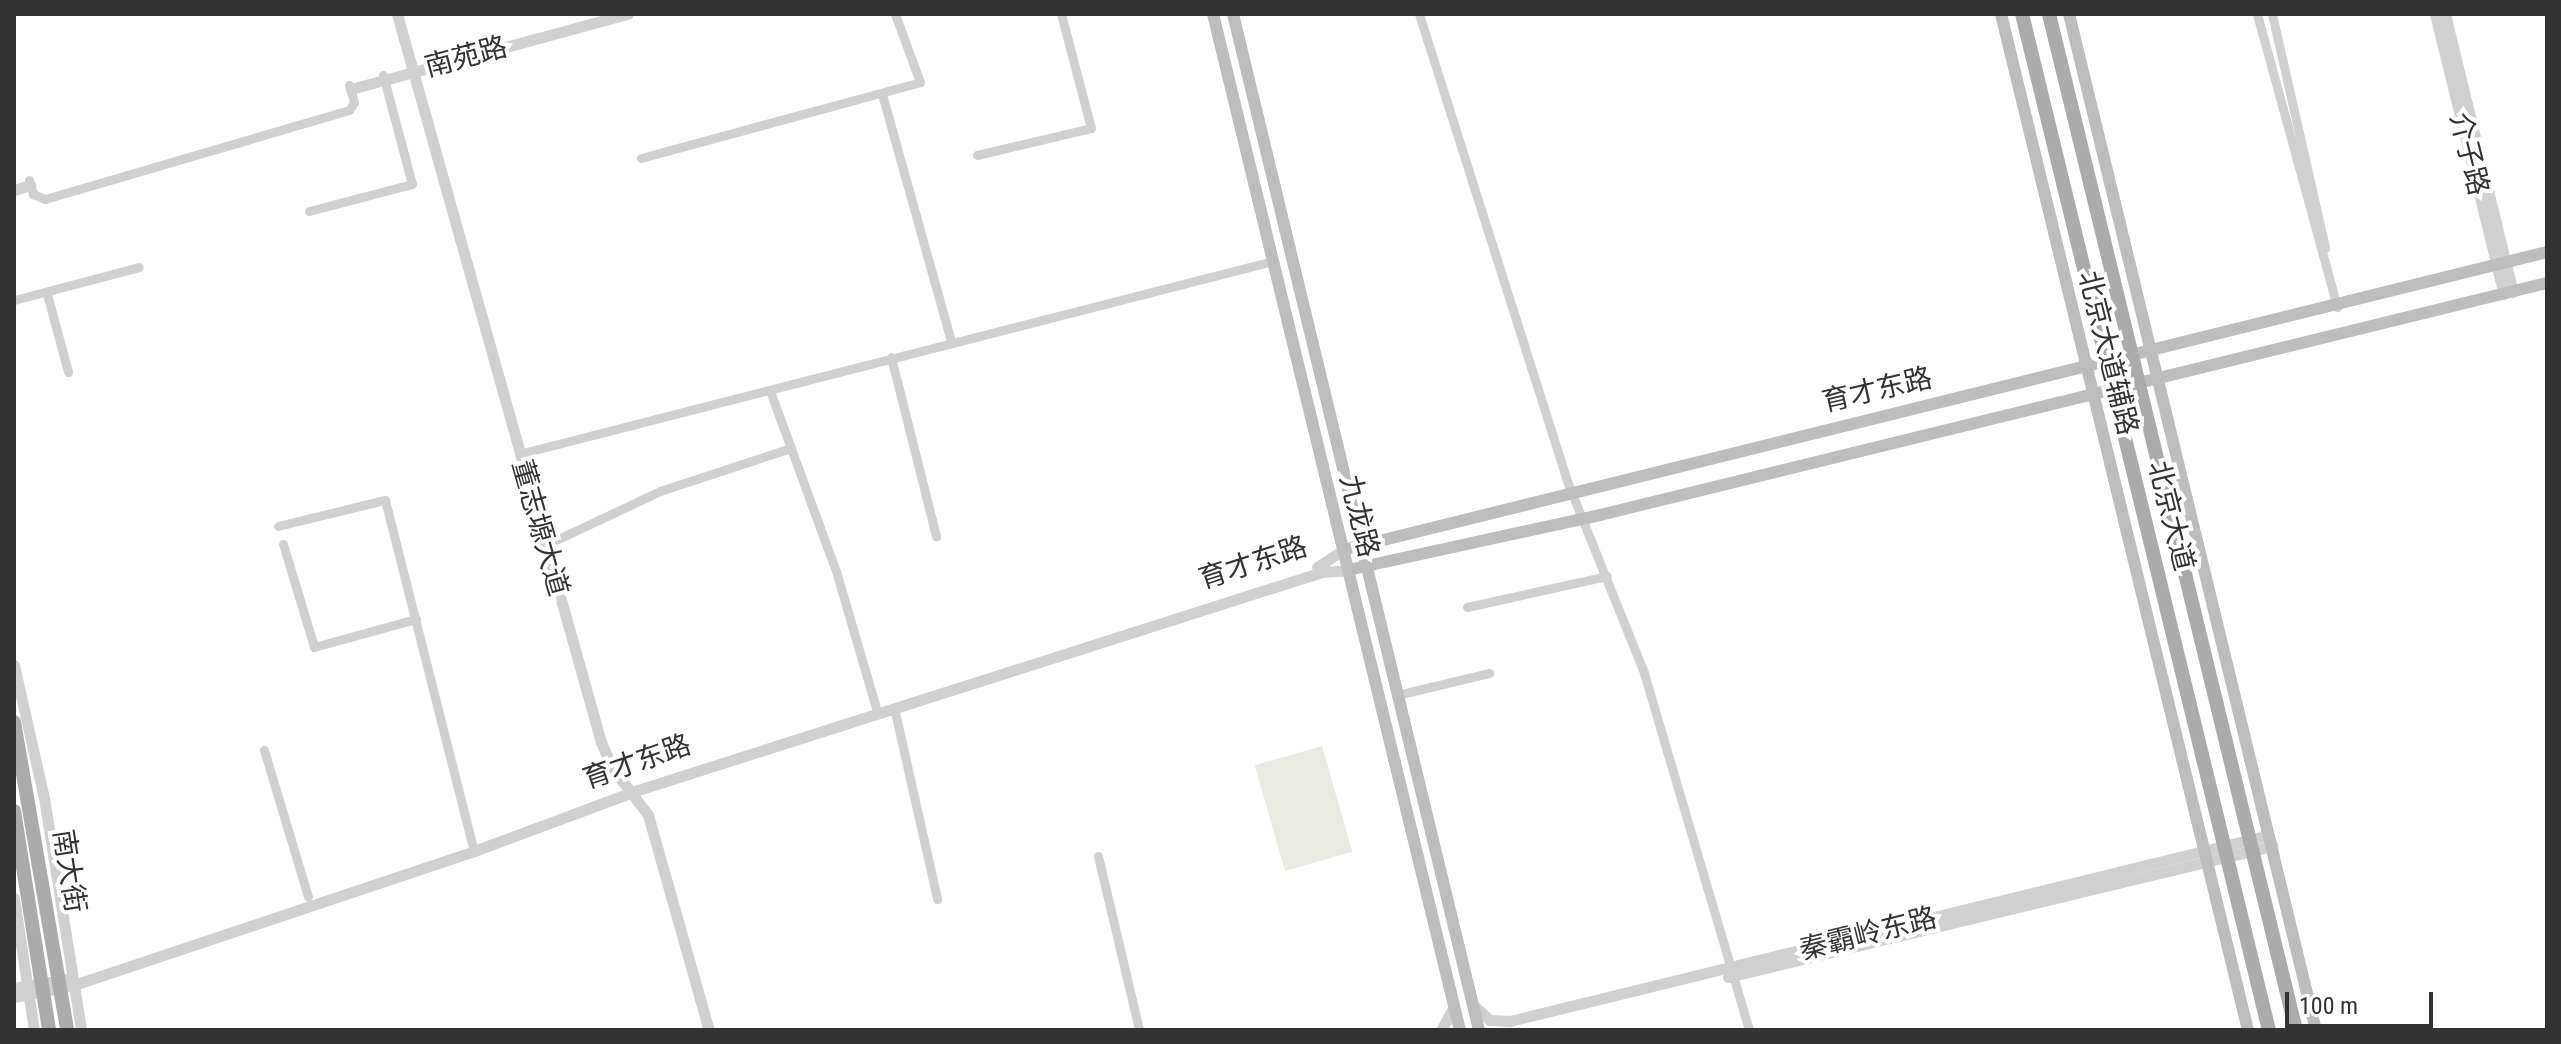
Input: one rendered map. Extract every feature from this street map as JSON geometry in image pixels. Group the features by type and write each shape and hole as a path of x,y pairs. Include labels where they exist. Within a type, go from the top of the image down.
{"main road":[{"name":"九龙路","path":"1213,14 1460,1030"},
{"name":"九龙路","path":"1233,14 1479,1030"},
{"name":"北京大道辅路","path":"2001,14 2248,1030"},
{"name":"北京大道","path":"2022,14 2269,1030"},
{"name":"北京大道","path":"2049,14 2296,1030"},
{"name":"北京大道辅路","path":"2069,14 2316,1030"},
{"name":"育才东路","path":"1343,550 1360,542 2106,360 2337,307 2547,252"},
{"name":"育才东路","path":"1348,570 1367,569 1584,518 2547,283"},
{"name":"南大街","path":"14,722 67,983 67,1030"},
{"name":"南大街","path":"14,811 35,990 49,1030"}],"street":[{"name":"董志塬大道","path":"400,14 522,453 611,754 656,823 712,1030"},
{"name":"南苑路","path":"350,87 609,14"},
{"name":"南苑路","path":"415,68 628,14"},
{"path":"641,158 920,82 895,14"},
{"path":"977,155 1091,128 1061,14"},
{"path":"1419,14 1572,492 1644,673 1749,1030"},
{"path":"2257,14 2309,218 2326,259"},
{"path":"2272,14 2322,217 2326,259 2337,307"},
{"name":"介子路","path":"2435,14 2502,265"},
{"name":"介子路","path":"2445,14 2508,293"},
{"path":"309,211 412,184 384,78"},
{"path":"14,187 29,183 33,194 45,199 349,110 354,102 350,87"},
{"path":"882,94 951,341"},
{"path":"522,453 1273,261"},
{"path":"14,300 47,294 139,267"},
{"path":"47,294 68,372"},
{"path":"891,357 936,536"},
{"path":"770,391 836,571 877,711"},
{"path":"556,540 660,491 791,448"},
{"path":"278,526 385,500 472,845"},
{"path":"283,544 314,647 416,619"},
{"name":"育才东路","path":"35,990 67,983 634,788 1321,566 1343,550"},
{"name":"育才东路","path":"67,983 308,897 472,845 634,788 895,712 1322,572 1348,570"},
{"path":"1467,607 1607,576"},
{"path":"14,665 44,798 67,983 81,1030"},
{"path":"1397,695 1489,673"},
{"path":"895,712 937,899"},
{"path":"264,750 308,897"},
{"name":"秦霸岭东路","path":"1498,1030 2270,840"},
{"path":"1098,856 1139,1030"},
{"path":"14,898 35,990 34,1030"},
{"name":"秦霸岭东路","path":"1472,1004 1490,1020 1510,1021 1732,973"},
{"path":"14,988 35,990"},
{"path":"14,997 35,990"},
{"path":"1441,1030 1454,1006"}],"shaded area":[{"path":"1322,746 1352,852 1285,871 1255,765"}]}
